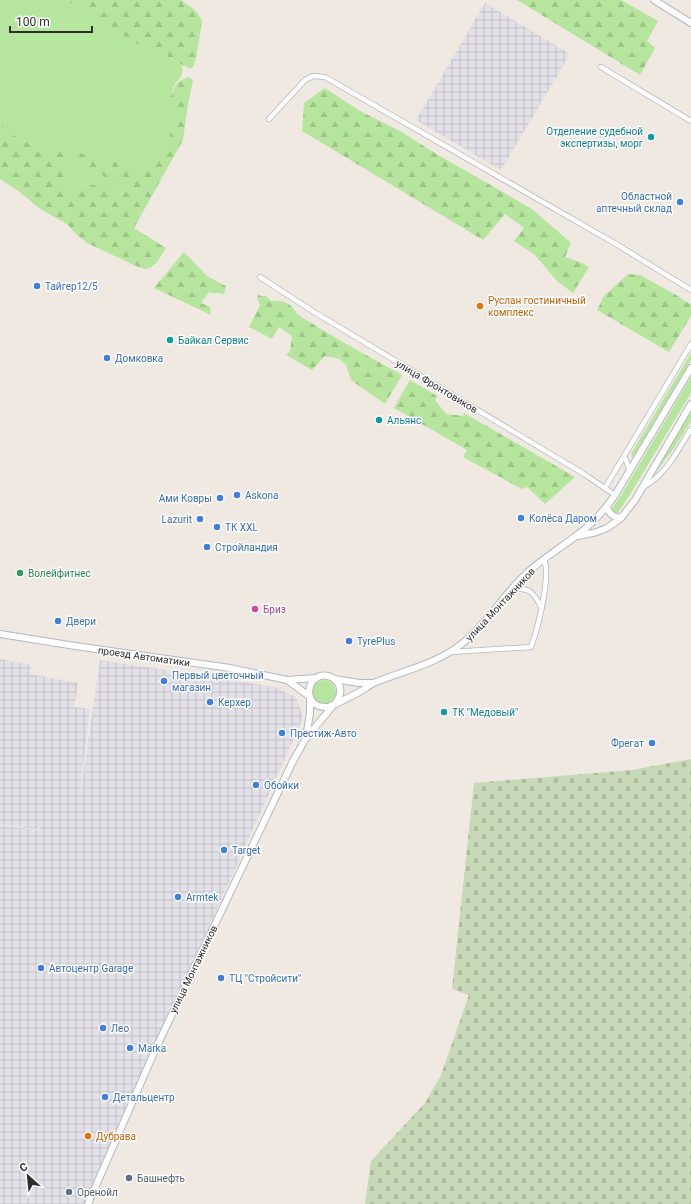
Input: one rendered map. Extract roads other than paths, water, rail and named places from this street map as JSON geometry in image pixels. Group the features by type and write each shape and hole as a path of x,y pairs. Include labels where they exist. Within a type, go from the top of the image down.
{"main road":[{"path":"654,0 691,23"},
{"name":"улица Монтажников","path":"88,1204 156,1048 306,738 334,704 374,683 425,664 451,652 476,631 527,572 595,520 615,495 691,369"},
{"name":"улица Монтажников","path":"576,536 597,532 621,518 635,500 691,404"},
{"path":"607,506 611,515 615,518 621,518"},
{"name":"проезд Автоматики","path":"0,634 230,668 287,680 316,678"},
{"path":"325,676 334,679 339,684 341,691 340,698 334,704 323,708 313,703 310,698 310,686 316,678 325,676"},
{"name":"улица Монтажников","path":"334,679 358,684 374,683"},
{"name":"проезд Автоматики","path":"287,680 310,698"},
{"name":"улица Монтажников","path":"306,738 310,713 310,698"}],"street":[{"path":"601,67 691,121"},
{"path":"269,118 305,80 313,76 325,77 616,244 691,290"},
{"name":"улица Фронтовиков","path":"260,277 314,312 577,470 615,495"},
{"path":"605,488 691,344"},
{"path":"642,487 651,483 665,469 691,429"},
{"path":"624,458 630,471"},
{"path":"451,652 531,647 542,608 547,570 544,559"},
{"path":"511,589 522,588 532,593 542,608"}],"place":[{"name":"Отделение судебной экспертизы, морг","path":"651,137"},
{"name":"Областной аптечный склад","path":"680,202"},
{"name":"Тайгер12/5","path":"37,286"},
{"name":"Руслан гостиничный комплекс","path":"480,306"},
{"name":"Байкал Сервис","path":"170,340"},
{"name":"Домковка","path":"107,358"},
{"name":"Альянс","path":"379,420"},
{"name":"Askona","path":"237,495"},
{"name":"Ами Ковры","path":"220,498"},
{"name":"Колёса Даром","path":"521,518"},
{"name":"Lazurit","path":"200,519"},
{"name":"ТК XXL","path":"217,527"},
{"name":"Стройландия","path":"207,547"},
{"name":"Волейфитнес","path":"20,573"},
{"name":"Бриз","path":"255,609"},
{"name":"Двери","path":"58,621"},
{"name":"TyrePlus","path":"349,641"},
{"name":"Первый цветочный магазин","path":"164,681"},
{"name":"Керхер","path":"210,702"},
{"name":"ТК \"Медовый\"","path":"444,712"},
{"name":"Престиж-Авто","path":"282,733"},
{"name":"Фрегат","path":"652,743"},
{"name":"Обойки","path":"256,785"},
{"name":"Target","path":"224,850"},
{"name":"Armtek","path":"178,897"},
{"name":"Автоцентр Garage","path":"41,968"},
{"name":"ТЦ \"Стройсити\"","path":"221,978"},
{"name":"Лео","path":"103,1028"},
{"name":"Marka","path":"130,1048"},
{"name":"Детальцентр","path":"105,1097"},
{"name":"Дубрава","path":"88,1136"},
{"name":"Башнефть","path":"129,1178"},
{"name":"Оренойл","path":"69,1192"}]}
